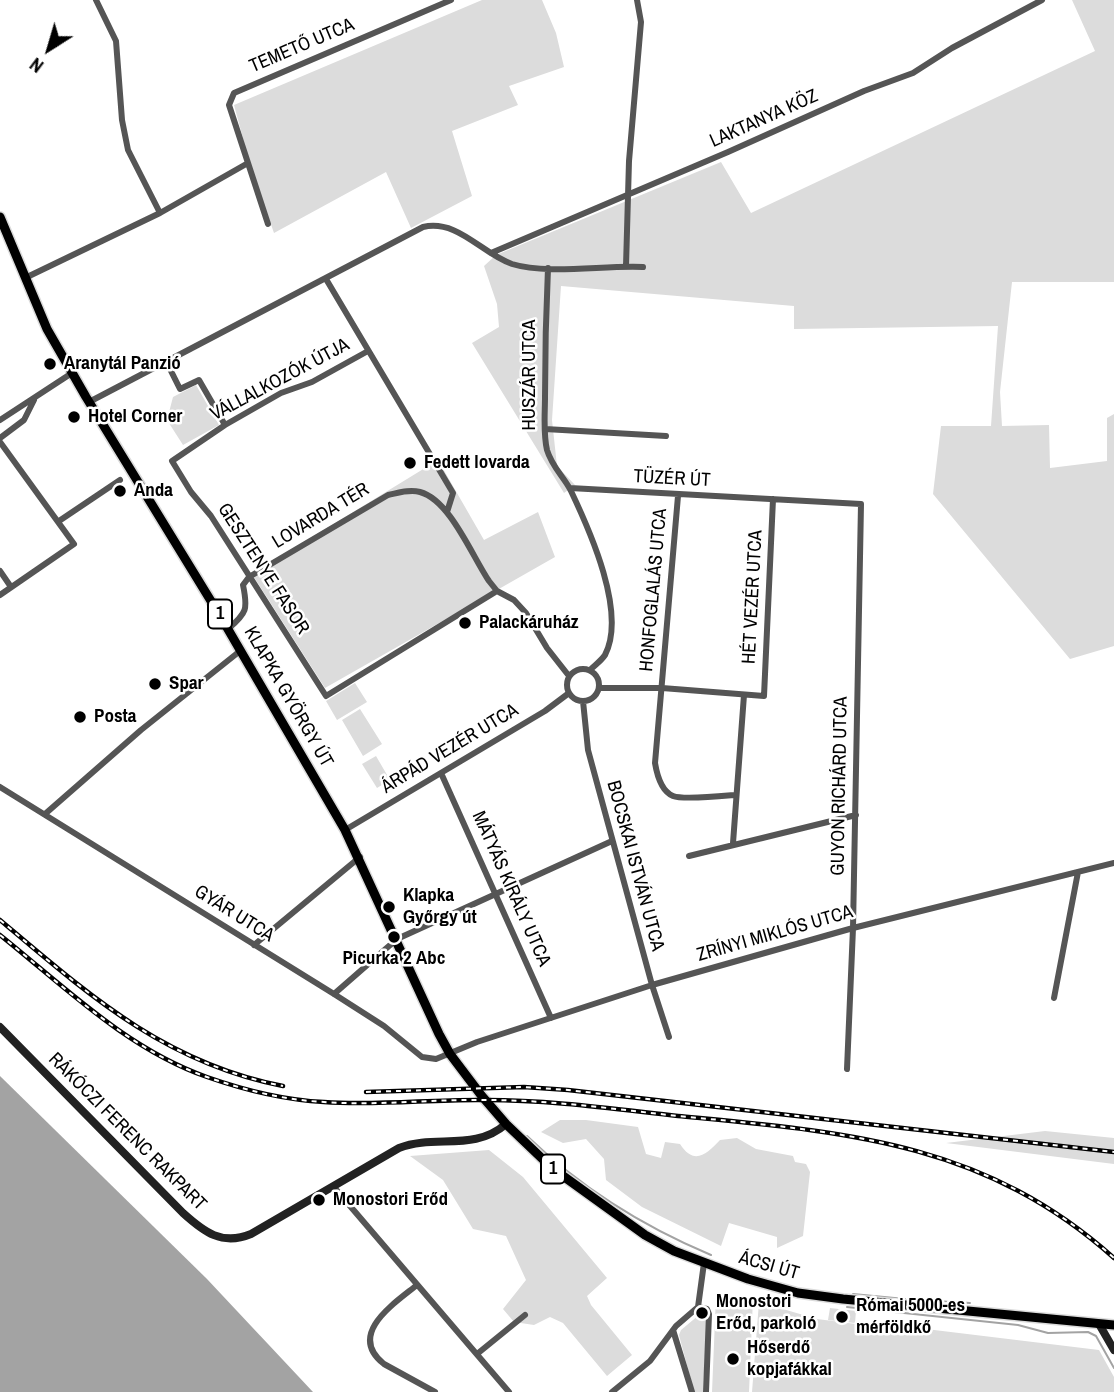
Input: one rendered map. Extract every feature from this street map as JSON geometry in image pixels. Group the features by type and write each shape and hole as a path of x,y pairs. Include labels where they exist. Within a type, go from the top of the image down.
{"main road":[{"name":"KLAPKA GYÖRGY ÚT","path":"0,217 47,328 345,830 360,857 450,1054 477,1089"},
{"name":"ÁCSI ÚT","path":"477,1089 506,1124 552,1168 623,1222 674,1251 704,1263 748,1279 816,1296 1114,1325"}],"street":[{"path":"96,0 116,41 122,120 128,150 160,213"},
{"name":"TEMETŐ UTCA","path":"268,224 229,105 234,93 451,0"},
{"path":"626,266 629,161 640,22 637,0"},
{"name":"LAKTANYA KÖZ","path":"491,253 864,91 912,74 952,48 1042,0"},
{"path":"24,278 160,213 248,163"},
{"path":"89,402 429,225 453,231 509,263 524,267 643,267"},
{"name":"HUSZÁR UTCA","path":"548,268 545,355 545,429 548,450 552,463 570,488 602,563 609,594 609,645 604,657 590,670"},
{"name":"VÁLLALKOZÓK ÚTJA","path":"326,279 453,493 447,512 479,566 497,591 514,600 526,614 547,648 569,676"},
{"name":"VÁLLALKOZÓK ÚTJA","path":"172,461 225,425 281,393 312,382 368,351"},
{"path":"166,361 180,389 199,380 225,425"},
{"path":"0,420 72,373"},
{"path":"0,595 74,544 0,440 24,420 34,400"},
{"path":"545,429 666,436"},
{"name":"GESZTENYE FASOR","path":"172,461 191,492 211,516 326,696 497,591"},
{"path":"59,520 120,480"},
{"name":"TÜZÉR ÚT","path":"570,488 861,504"},
{"name":"LOVARDA TÉR","path":"249,577 388,495 405,491 419,492 438,502 447,512"},
{"name":"HONFOGLALÁS UTCA","path":"678,496 655,763 658,779 666,790 676,797 735,795"},
{"name":"HÉT VEZÉR UTCA","path":"764,696 773,499"},
{"name":"GUYON RICHÁRD UTCA","path":"847,1069 856,815 861,504"},
{"path":"0,571 11,587"},
{"path":"228,629 246,610 247,600 243,585 249,577"},
{"path":"45,814 141,730 240,651"},
{"path":"576,670 590,670 597,678 599,688 593,697 577,700 567,687 569,676 576,670"},
{"name":"HONFOGLALÁS UTCA","path":"599,688 662,688 764,696"},
{"name":"ÁRPÁD VEZÉR UTCA","path":"345,830 545,712 569,693"},
{"path":"733,844 744,695"},
{"name":"BOCSKAI ISTVÁN UTCA","path":"583,701 588,750 652,985 669,1037"},
{"name":"MÁTYÁS KIRÁLY UTCA","path":"441,773 551,1018"},
{"name":"GYÁR UTCA","path":"0,787 334,994 384,1026 426,1059 450,1054"},
{"path":"689,856 856,815"},
{"path":"334,994 397,939 612,841"},
{"path":"254,945 360,857"},
{"name":"ZRÍNYI MIKLÓS UTCA","path":"450,1054 477,1042 652,985 853,929 1114,863"},
{"path":"1054,999 1078,872"},
{"name":"RÁKÓCZI FERENC RAKPART","path":"0,1027 183,1213 214,1236 232,1239 251,1234 407,1144 471,1142 489,1136 506,1124"},
{"path":"333,1186 509,1392"},
{"path":"612,1392 650,1361 673,1330 698,1307 704,1263"},
{"path":"417,1285 379,1317 370,1331 372,1347 376,1358 384,1364 435,1392"},
{"path":"698,1307 707,1309 709,1314 706,1392"},
{"path":"477,1354 525,1315"},
{"path":"1099,1324 1114,1350"},
{"path":"673,1330 692,1392"}],"shaded area":[{"path":"482,0 542,0 556,33 564,67 509,86 518,105 452,131 472,196 411,228 386,172 274,233 251,168 234,105"},
{"path":"1072,0 1114,0 1114,282 1012,282 1000,392 1002,426 1049,425 1050,468 1107,461 1107,418 1114,414 1114,646 1070,659 933,494 941,426 991,426 998,326 794,329 794,306 561,286 552,420 557,466 575,485 564,493 472,343 499,327 497,304 484,266 496,255 721,162 751,213 1095,51"},
{"path":"196,385 219,425 183,445 167,420 173,397"},
{"path":"438,460 484,540 538,512 555,557 325,688 252,574"},
{"path":"355,683 367,702 337,720 326,701"},
{"path":"360,709 382,744 363,756 342,720"},
{"path":"376,756 390,780 377,788 362,764"},
{"path":"0,1076 207,1279 313,1392 0,1392"},
{"path":"560,1120 586,1120 638,1127 646,1154 661,1158 665,1142 680,1144 690,1155 700,1156 720,1140 737,1138 756,1149 793,1156 795,1162 806,1164 810,1172 803,1236 777,1248 777,1237 729,1223 721,1246 642,1207 606,1180 604,1159 586,1139 563,1143 541,1132"},
{"path":"1045,1131 1114,1138 1114,1164 946,1143"},
{"path":"489,1150 523,1177 607,1278 587,1296 591,1305 632,1355 607,1376 563,1323 550,1317 534,1325 514,1322 503,1309 526,1280 506,1236 473,1229 443,1180 410,1156"},
{"path":"716,1296 753,1298 749,1392 712,1392"},
{"path":"759,1302 817,1319 856,1324 860,1321 1099,1350 1114,1377 1114,1392 752,1392"},
{"path":"830,1308 856,1311 855,1323 828,1320"},
{"path":"699,1315 707,1317 703,1392 694,1392 679,1335 681,1330"}],"waterway":[{"path":"527,1136 569,1172 613,1204 685,1244 711,1255"},
{"path":"853,1294 905,1299"},
{"path":"916,1300 934,1301"},
{"path":"939,1301 949,1302"},
{"path":"955,1302 970,1303"},
{"path":"847,1307 1018,1325 1048,1333 1088,1332 1096,1336 1114,1368"}],"railway":[{"path":"0,920 98,999 165,1043 202,1061 283,1086"},
{"path":"0,935 123,1033 178,1065 235,1086 279,1097 324,1102 510,1100 558,1103 798,1128 854,1137 909,1149 962,1166 1014,1189 1064,1219 1114,1258"},
{"path":"366,1092 524,1087 568,1090 1114,1152"}],"place":[{"name":"Aranytál Panzió","path":"50,364"},
{"name":"Hotel Corner","path":"74,417"},
{"name":"Fedett lovarda","path":"410,463"},
{"name":"Anda","path":"120,491"},
{"name":"Palackáruház","path":"465,623"},
{"name":"Spar","path":"155,684"},
{"name":"Posta","path":"80,717"},
{"name":"Klapka Győrgy út","path":"389,907"},
{"name":"Picurka 2 Abc","path":"394,937"},
{"name":"Monostori Erőd","path":"319,1200"},
{"name":"Monostori Erőd, parkoló","path":"702,1313"},
{"name":"Római 5000-es mérföldkő","path":"842,1317"},
{"name":"Hőserdő kopjafákkal","path":"733,1359"}]}
